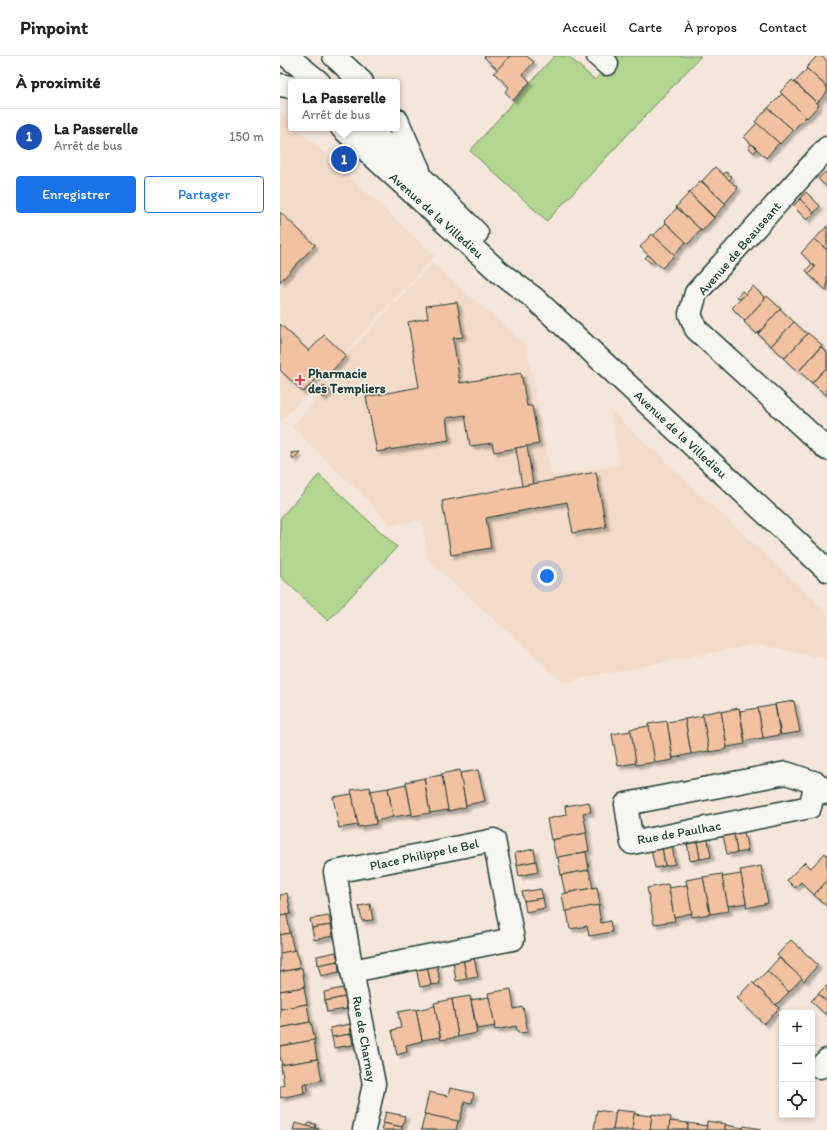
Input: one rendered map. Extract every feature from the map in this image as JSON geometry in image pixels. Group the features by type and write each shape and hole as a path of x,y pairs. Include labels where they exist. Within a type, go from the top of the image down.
{"street":[{"path":"280,56 294,79"},
{"path":"287,56 315,79"},
{"path":"334,56 359,79"},
{"path":"400,127 422,178"},
{"name":"Avenue de la Villedieu","path":"345,131 499,272 534,298 827,570"},
{"name":"Avenue de la Villedieu","path":"371,131 422,178 507,264 534,298"},
{"name":"Avenue de Beauseant","path":"827,148 696,293 690,314 696,329 827,449"},
{"name":"Rue de Paulhac","path":"786,773 822,788 810,807 632,843 626,804 786,773"},
{"name":"Place Philippe le Bel","path":"494,840 513,939 352,971 335,872 494,840"},
{"name":"Rue de Charnay","path":"352,971 374,1084 364,1130"}],"shaded area":[{"path":"280,112 288,119 288,131 300,131 435,256 280,422"},
{"path":"432,263 526,345 552,476 620,465 610,410 827,612 827,659 756,644 563,682 428,560 422,520 392,526 292,427 324,391 318,385"}],"green space":[{"path":"554,56 568,56 595,80 615,56 701,56 547,221 470,151"},
{"path":"319,475 397,547 328,621 280,576 280,518"}],"building":[{"path":"510,56 498,70 484,57"},
{"path":"510,56 527,56 534,62 523,74 530,82 513,100 505,92 509,87 494,73"},
{"path":"817,56 821,56 827,61 827,87 806,68"},
{"path":"807,69 827,87 827,92 817,103 795,82"},
{"path":"792,80 819,105 807,118 780,92"},
{"path":"782,94 806,117 793,130 768,108"},
{"path":"768,108 793,130 780,144 755,122"},
{"path":"757,123 779,143 766,158 744,137"},
{"path":"752,144 757,149 754,153 748,147"},
{"path":"715,167 738,188 725,203 702,181"},
{"path":"726,172 732,177 729,180 723,174"},
{"path":"825,172 827,174 827,187 818,179"},
{"path":"701,181 726,204 714,217 689,193"},
{"path":"806,192 820,206 814,213 800,199"},
{"path":"689,193 714,218 702,231 676,207"},
{"path":"800,199 814,213 807,220 793,206"},
{"path":"677,208 701,230 688,244 664,221"},
{"path":"280,212 315,245 280,282"},
{"path":"666,223 686,242 674,255 653,236"},
{"path":"827,226 827,250 815,239"},
{"path":"652,234 675,255 662,268 640,247"},
{"path":"814,239 827,250 826,290 808,274 815,267 801,253"},
{"path":"648,255 654,260 651,263 645,258"},
{"path":"812,264 815,267 809,274 806,270"},
{"path":"753,286 765,298 745,321 732,308"},
{"path":"742,291 746,294 740,299 737,297"},
{"path":"767,296 781,309 757,334 744,322"},
{"path":"457,302 463,337 453,338 460,383 521,373 527,406 532,406 539,444 494,452 492,443 470,446 465,415 446,418 449,440 377,452 366,397 419,387 408,322 428,318 426,306"},
{"path":"780,309 794,322 771,346 758,334"},
{"path":"794,322 807,334 785,358 771,346"},
{"path":"280,324 309,351 324,335 346,356 327,376 323,372 303,392 280,370"},
{"path":"808,333 822,345 798,372 784,359"},
{"path":"821,347 827,352 827,367 812,383 799,371"},
{"path":"827,367 827,395 826,395 812,383"},
{"path":"324,386 330,391 323,398 318,393"},
{"path":"527,446 533,484 522,486 516,448"},
{"path":"300,452 293,460 291,453"},
{"path":"596,472 606,527 573,533 567,502 486,518 491,548 451,555 442,501"},
{"path":"794,701 800,732 781,735 775,704"},
{"path":"775,705 780,735 763,738 758,708"},
{"path":"739,708 745,744 727,747 721,712"},
{"path":"758,708 763,738 745,741 740,711"},
{"path":"721,710 727,749 709,752 702,714"},
{"path":"703,716 709,751 691,754 685,719"},
{"path":"685,719 691,754 673,758 667,722"},
{"path":"667,721 673,760 655,763 648,724"},
{"path":"649,726 655,762 636,765 630,729"},
{"path":"631,731 636,763 618,766 612,734"},
{"path":"460,770 466,807 448,811 441,774"},
{"path":"478,770 485,801 466,805 460,773"},
{"path":"442,775 448,810 430,813 424,778"},
{"path":"424,778 430,813 412,816 406,782"},
{"path":"406,784 412,814 393,817 388,788"},
{"path":"370,787 376,824 358,827 351,790"},
{"path":"388,788 393,817 376,821 370,791"},
{"path":"352,794 358,825 339,828 333,797"},
{"path":"589,802 591,812 583,813 587,833 551,840 547,819 566,815 565,806"},
{"path":"744,832 748,851 737,853 734,834"},
{"path":"586,833 589,851 556,858 552,840"},
{"path":"734,834 737,853 727,854 723,835"},
{"path":"708,839 711,857 700,859 697,841"},
{"path":"697,841 700,859 690,861 687,842"},
{"path":"672,845 675,864 665,866 662,847"},
{"path":"662,847 665,866 655,868 651,849"},
{"path":"534,849 536,861 517,865 515,853"},
{"path":"586,852 589,870 561,875 558,857"},
{"path":"825,853 827,855 827,881 814,895 801,882 795,888 787,880 805,862 811,868"},
{"path":"536,861 538,872 519,876 517,865"},
{"path":"761,866 768,903 747,908 740,870"},
{"path":"589,870 593,888 565,893 561,875"},
{"path":"722,874 729,911 710,914 703,877"},
{"path":"741,874 746,903 728,906 722,877"},
{"path":"703,877 710,914 692,917 686,880"},
{"path":"827,881 827,906 814,895"},
{"path":"668,884 675,921 654,924 647,888"},
{"path":"687,885 692,913 674,917 669,888"},
{"path":"597,887 600,905 565,912 562,894"},
{"path":"541,889 543,898 524,901 522,892"},
{"path":"287,893 291,914 280,916 280,895"},
{"path":"543,898 545,908 526,912 524,901"},
{"path":"370,904 373,920 362,921 359,906"},
{"path":"598,905 601,923 610,921 612,932 589,936 587,926 570,929 567,911"},
{"path":"287,915 290,933 280,935 280,916"},
{"path":"329,916 331,925 312,928 310,919"},
{"path":"331,925 333,936 314,940 312,928"},
{"path":"290,933 294,951 280,953 280,935"},
{"path":"791,940 818,965 804,981 777,955"},
{"path":"296,950 300,968 280,972 280,953"},
{"path":"336,952 338,961 318,965 317,956"},
{"path":"474,957 478,977 467,979 463,959"},
{"path":"779,958 802,978 789,992 767,971"},
{"path":"463,959 467,979 456,981 453,961"},
{"path":"338,961 339,972 321,976 318,965"},
{"path":"437,965 440,984 431,985 427,966"},
{"path":"427,966 431,985 420,987 416,968"},
{"path":"302,968 305,987 280,991 280,972"},
{"path":"767,971 789,992 776,1005 754,984"},
{"path":"752,982 779,1008 764,1024 737,998"},
{"path":"826,986 827,987 827,1002 818,994"},
{"path":"304,987 307,1004 280,1009 280,991"},
{"path":"343,988 345,997 325,1001 324,992"},
{"path":"511,989 514,1009 523,1007 528,1032 518,1033 516,1026 495,1030 488,993"},
{"path":"818,994 827,1002 827,1011 825,1014 811,1001"},
{"path":"470,996 477,1033 458,1037 452,999"},
{"path":"345,997 347,1009 327,1012 325,1001"},
{"path":"489,997 495,1026 477,1029 471,1000"},
{"path":"452,999 458,1037 441,1040 434,1003"},
{"path":"307,1004 310,1022 280,1028 280,1009"},
{"path":"435,1006 440,1037 422,1040 416,1010"},
{"path":"416,1009 422,1041 406,1045 407,1052 397,1055 392,1030 401,1028 398,1012"},
{"path":"311,1022 315,1040 280,1046 280,1028"},
{"path":"350,1024 351,1034 332,1037 330,1028"},
{"path":"351,1034 353,1045 334,1048 332,1037"},
{"path":"314,1040 317,1059 282,1065 280,1046"},
{"path":"318,1059 322,1080 303,1084 304,1093 280,1098 280,1086 284,1085 281,1065"},
{"path":"307,1083 308,1092 304,1093 303,1084"},
{"path":"450,1088 474,1093 472,1103 465,1102 459,1122 424,1114 429,1092 448,1096"},
{"path":"597,1110 616,1113 613,1130 594,1130"},
{"path":"616,1110 635,1112 632,1130 613,1130"},
{"path":"386,1112 405,1116 402,1127 383,1123"},
{"path":"425,1114 458,1121 456,1130 421,1130"},
{"path":"634,1114 652,1116 650,1130 632,1130"},
{"path":"652,1114 671,1117 669,1130 650,1130"},
{"path":"670,1121 688,1123 688,1130 669,1130"},
{"path":"707,1121 726,1124 725,1130 706,1130"},
{"path":"295,1123 323,1130 293,1130"},
{"path":"309,1123 316,1124 315,1128 307,1126"},
{"path":"383,1123 402,1127 402,1130 381,1130"},
{"path":"688,1123 707,1126 706,1130 688,1130"},
{"path":"725,1125 743,1128 743,1130 725,1130"},
{"path":"744,1126 762,1129 762,1130 743,1130"}],"place":[{"name":"La Passerelle","path":"344,159"},
{"name":"Pharmacie des Templiers","path":"300,380"}]}
